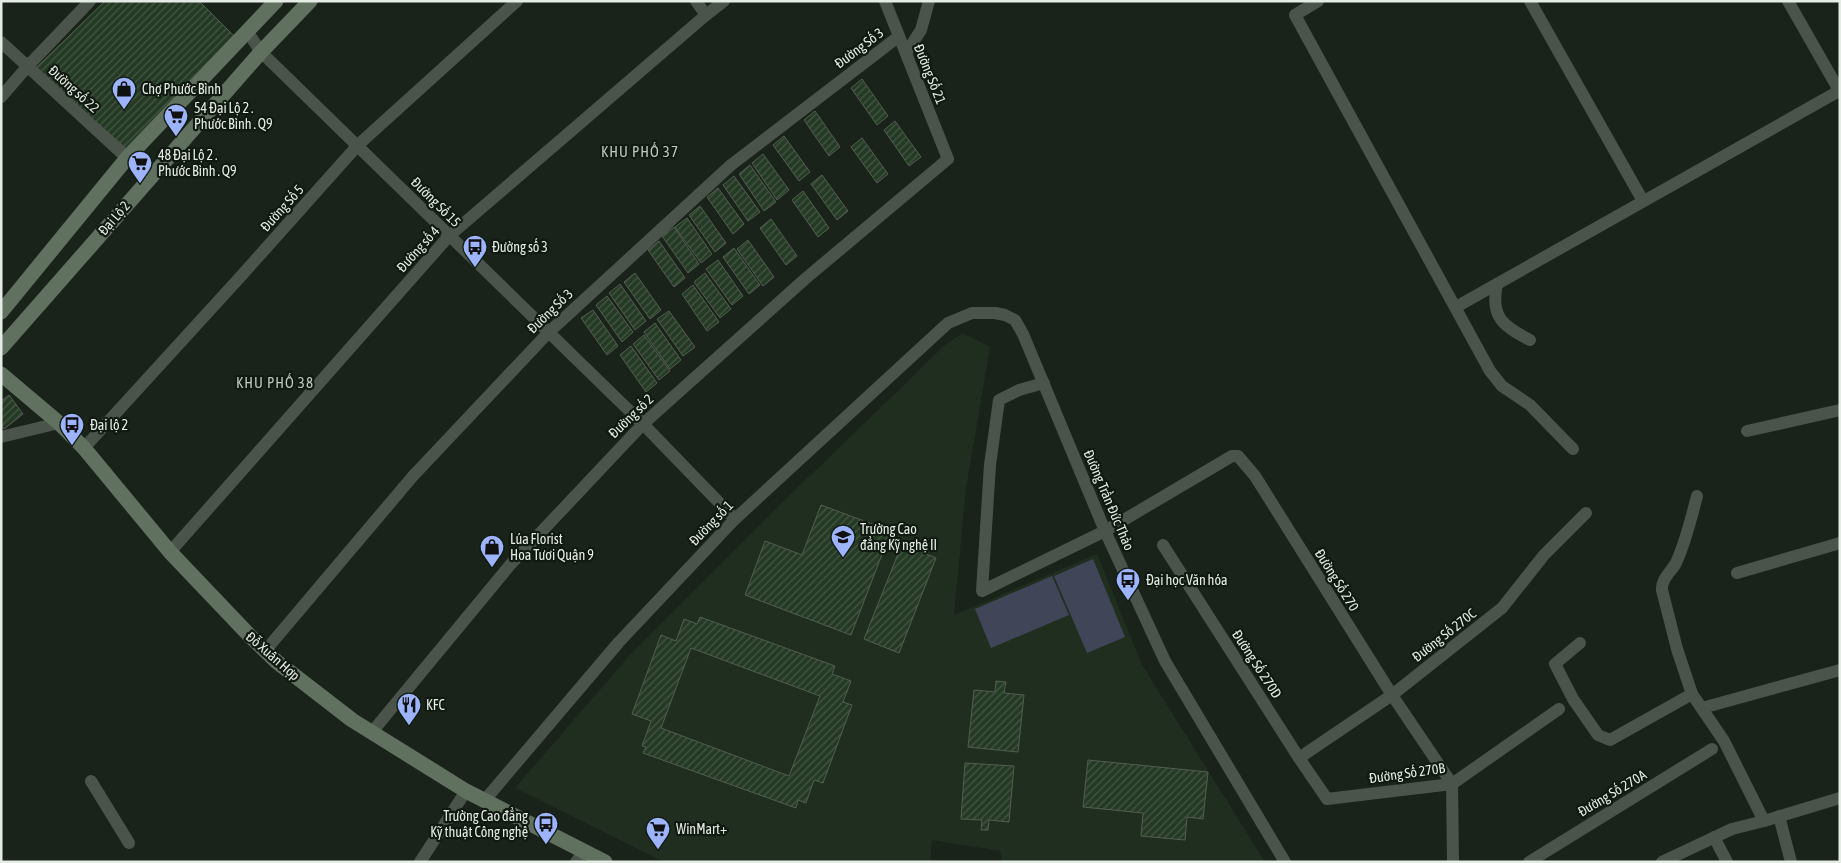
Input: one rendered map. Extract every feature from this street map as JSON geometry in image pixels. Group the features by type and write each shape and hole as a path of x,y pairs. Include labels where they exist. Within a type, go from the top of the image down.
{"street":[{"path":"1,97 90,1"},
{"name":"Đại Lộ 2","path":"1,312 126,158 276,1"},
{"name":"Đại Lộ 2","path":"1,348 261,52 310,1"},
{"name":"Đường Số 5","path":"84,448 242,276 358,145 516,1"},
{"path":"696,1 706,15"},
{"name":"Đường số 4","path":"170,552 450,236 724,1"},
{"name":"Đường Số 21","path":"885,1 948,159"},
{"path":"906,53 921,30 929,1"},
{"path":"1318,1 1295,15 1490,371 1502,386 1530,405 1573,449"},
{"path":"1530,1 1643,201"},
{"path":"1456,307 1839,91 1788,1"},
{"name":"Đường Số 15","path":"247,31 261,52 643,424 735,519"},
{"name":"Đường Số 3","path":"265,651 413,476 549,332 731,165 898,37"},
{"name":"Đường số 22","path":"1,42 126,158"},
{"name":"Đường số 2","path":"372,732 510,565 643,424 805,279 948,159"},
{"path":"1497,284 1494,298 1497,316 1504,325 1530,340"},
{"name":"Đường số 1","path":"484,802 619,642 735,519 948,323 972,312 995,313"},
{"name":"Đường Trần Đức Thảo","path":"995,313 1006,315 1015,320 1024,334 1105,530 1164,661 1285,862"},
{"name":"Đỗ Xuân Hợp","path":"1,374 59,423 84,448 170,552 265,651 352,720 466,791 580,856 605,862"},
{"path":"1044,383 1019,390 998,400 990,465 982,591 1105,530"},
{"path":"1748,431 1840,410"},
{"path":"1,437 59,423"},
{"name":"Đường Số 270","path":"1105,530 1232,456 1238,456 1255,476 1392,695 1452,784"},
{"path":"1697,496 1682,550 1661,586 1677,649 1692,694 1724,742 1764,821"},
{"name":"Đường Số 270C","path":"1298,758 1392,695 1502,608 1544,555 1586,513"},
{"path":"1737,573 1840,543"},
{"name":"Đường Số 270D","path":"1163,545 1298,758 1327,799"},
{"path":"1580,643 1555,664 1573,699 1598,734 1610,740 1692,694"},
{"path":"1702,708 1840,670"},
{"name":"Đường Số 270B","path":"1327,799 1452,784 1559,709"},
{"name":"Đường Số 270A","path":"1529,862 1712,749"},
{"path":"91,781 129,843"},
{"path":"1452,784 1453,862"},
{"path":"420,862 466,791"},
{"path":"1662,862 1732,829 1840,798"},
{"path":"1780,816 1791,862"},
{"path":"1714,837 1727,862"}],"shaded area":[{"name":"Trường Cao đẳng Kỹ nghệ II","path":"963,333 990,347 966,488 954,615 1097,554 1142,665 1265,862 1002,862 1000,851 932,840 930,862 664,862 515,788 630,655 784,501 946,344"},
{"path":"1093,559 1125,637 1087,653 1054,576"},
{"path":"1052,576 1069,615 991,648 975,609"}],"building":[{"name":"Chợ Phước Bình","path":"105,1 199,1 235,37 128,150 35,69"},
{"path":"862,79 888,116 877,125 851,88"},
{"path":"815,111 840,147 829,156 804,120"},
{"path":"895,121 921,157 909,166 884,130"},
{"path":"784,136 810,172 799,181 773,145"},
{"path":"862,138 888,174 877,183 851,147"},
{"path":"763,154 789,190 777,200 752,163"},
{"path":"750,165 776,202 764,211 739,174"},
{"path":"822,175 848,211 837,220 811,184"},
{"path":"734,176 760,212 748,221 723,185"},
{"path":"718,188 744,224 733,234 707,197"},
{"path":"803,191 829,228 818,237 792,200"},
{"path":"700,206 726,243 715,252 689,215"},
{"path":"687,218 712,254 701,263 675,227"},
{"path":"771,219 797,256 786,265 760,228"},
{"path":"674,227 699,264 688,273 662,236"},
{"path":"748,240 774,277 763,286 737,249"},
{"path":"659,241 685,278 674,287 648,250"},
{"path":"734,248 760,285 749,294 723,257"},
{"path":"718,260 743,296 732,305 706,269"},
{"path":"635,273 661,310 650,319 624,282"},
{"path":"705,273 731,309 720,318 694,282"},
{"path":"620,284 646,321 635,330 609,293"},
{"path":"693,285 719,322 707,331 682,294"},
{"path":"607,296 633,332 622,342 596,305"},
{"path":"593,310 618,346 607,355 581,318"},
{"path":"669,311 695,347 683,356 657,319"},
{"path":"655,323 681,360 670,369 644,332"},
{"path":"644,335 670,371 659,380 633,344"},
{"path":"631,346 657,383 646,392 620,355"},
{"path":"9,395 23,414 4,429 1,425 1,401"},
{"path":"821,505 891,531 851,635 745,595 765,541 802,555"},
{"path":"902,544 936,558 899,653 864,639"},
{"path":"700,617 835,666 832,674 851,681 843,702 852,705 823,783 814,780 806,803 798,800 796,808 643,753 646,747 642,746 651,721 632,714 661,635 676,641 684,619 697,624","holes":["691,648 820,696 789,776 661,728"]},
{"path":"996,681 1006,682 1004,693 1024,695 1018,752 968,747 974,690 995,692"},
{"path":"1088,760 1208,772 1203,819 1187,817 1185,840 1141,836 1143,813 1083,807"},
{"path":"965,763 1014,766 1009,822 989,820 988,830 981,830 982,820 961,819"}],"place":[{"name":"Chợ Phước Bình","path":"124,110"},
{"name":"54 Đại Lộ 2 . Phước Bình . Q9","path":"176,137"},
{"name":"48 Đại Lộ 2 . Phước Bình . Q9","path":"140,184"},
{"name":"Đường số 3","path":"475,268"},
{"name":"Đại lộ 2","path":"72,446"},
{"name":"Trường Cao đẳng Kỹ nghệ II","path":"843,558"},
{"name":"Lúa Florist Hoa Tươi Quận 9","path":"492,568"},
{"name":"Đại học Văn hóa","path":"1128,601"},
{"name":"KFC","path":"409,726"},
{"name":"Trường Cao đẳng Kỹ thuật Công nghệ","path":"546,845"},
{"name":"WinMart+","path":"658,850"}],"district":[{"name":"KHU PHỐ 37","path":"640,151"},
{"name":"KHU PHỐ 38","path":"275,382"}]}
